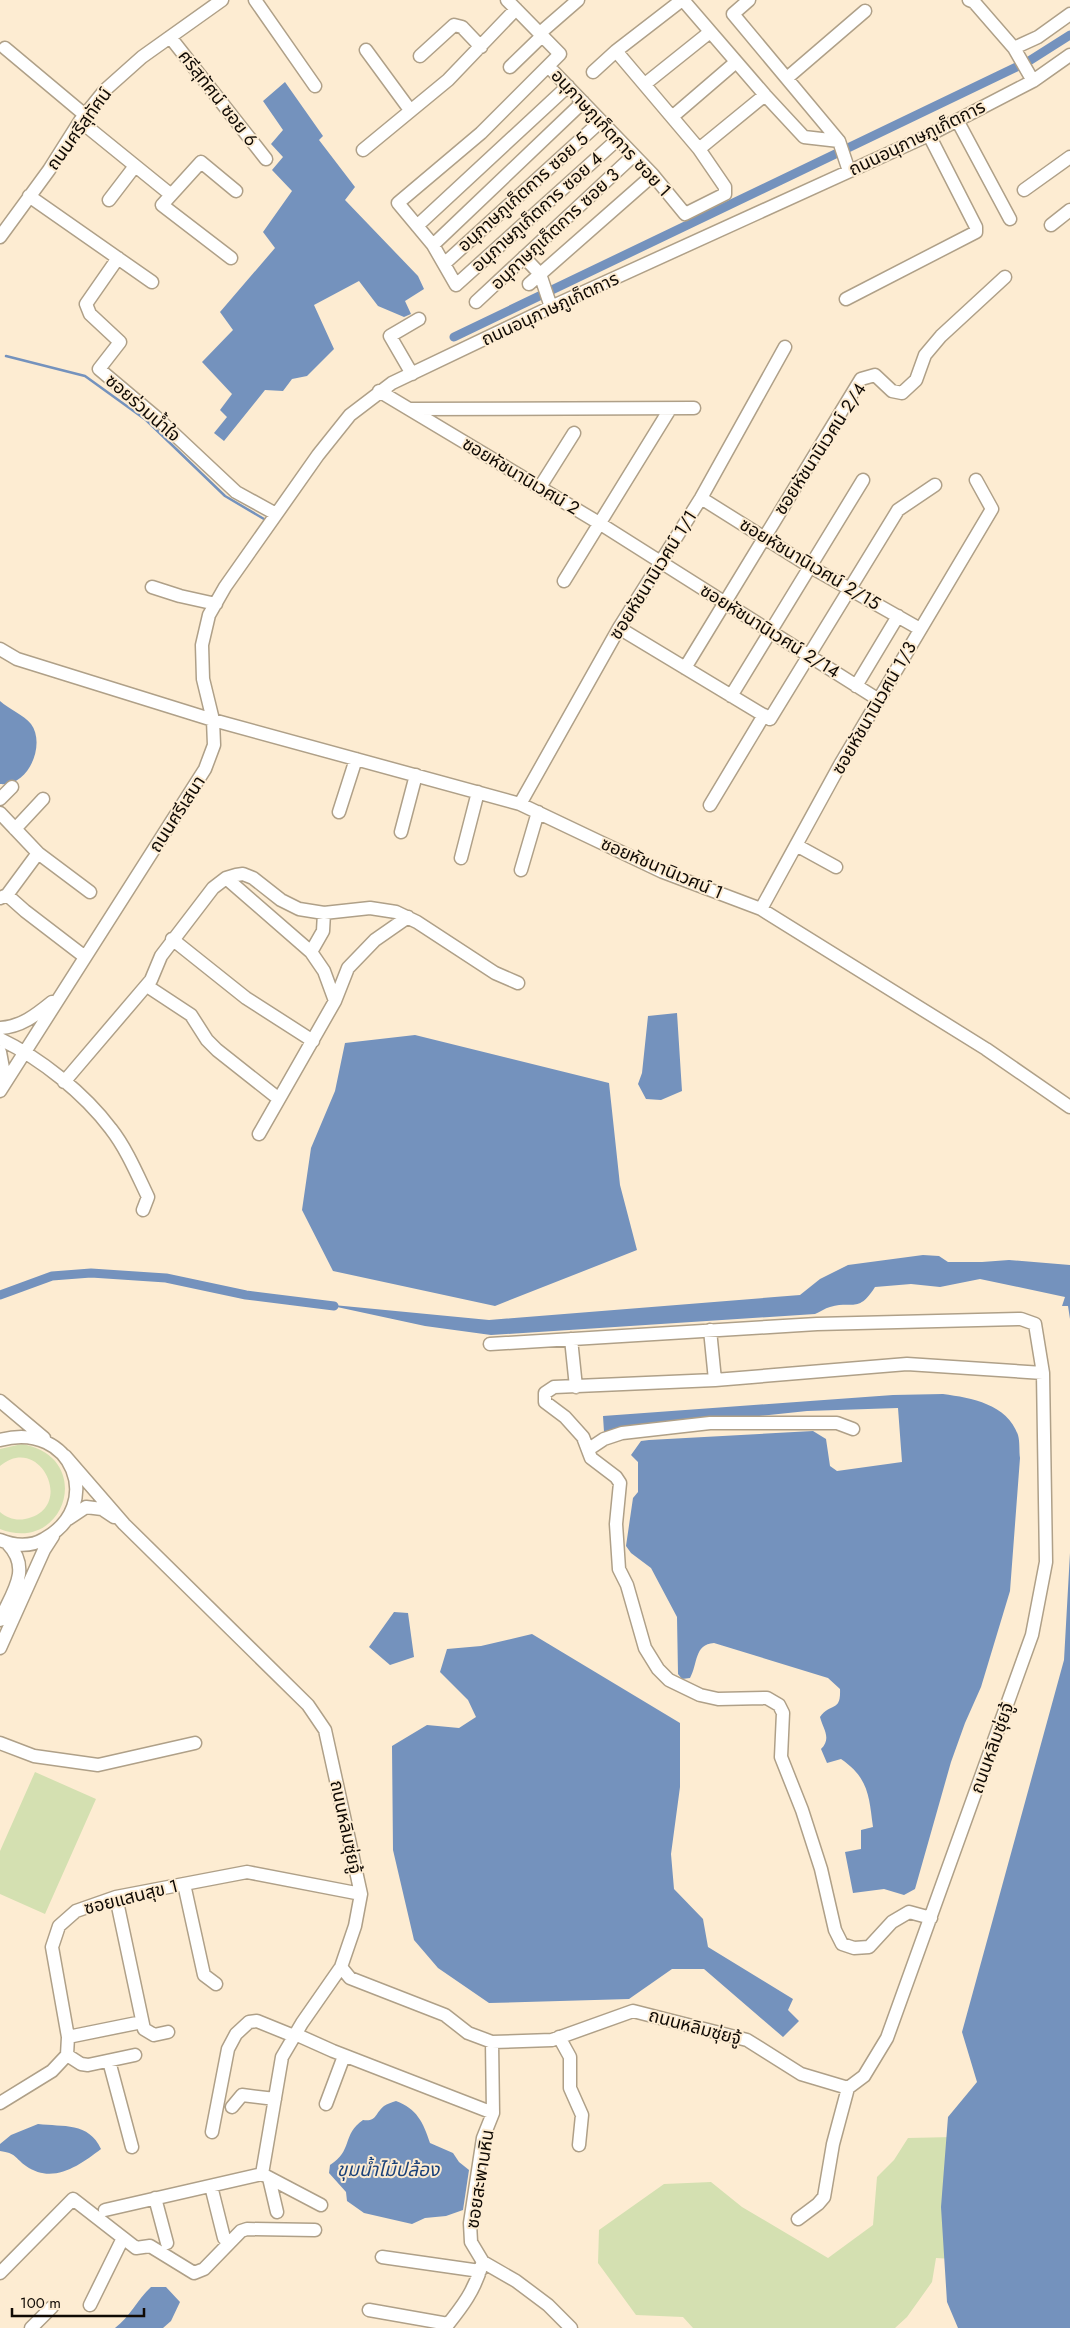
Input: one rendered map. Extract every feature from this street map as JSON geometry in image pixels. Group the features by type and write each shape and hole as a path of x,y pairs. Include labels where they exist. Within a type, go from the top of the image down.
{"street":[{"name":"ถนนศรีสุทัศน์","path":"0,237 83,118 105,90 142,57 222,0"},
{"path":"255,0 315,86"},
{"path":"506,0 541,34"},
{"path":"510,67 541,34 578,0"},
{"path":"593,72 616,51 682,0 765,96 804,137 840,141"},
{"path":"749,0 733,14 840,141 850,170"},
{"path":"973,1 1014,48 1032,81"},
{"path":"363,150 448,80 516,10"},
{"path":"787,78 864,11"},
{"path":"1014,48 1038,37 1070,14"},
{"path":"420,56 454,25 462,28 481,47"},
{"path":"645,84 710,32"},
{"name":"อนุภาษภูเก็ตการ ซอย 1","path":"541,34 560,54 548,66 653,175 685,214 725,194 725,187 699,149"},
{"name":"ศรีสุทัศน์ ซอย 6","path":"170,37 266,159"},
{"path":"5,48 135,166 170,194"},
{"path":"366,50 410,110"},
{"path":"616,51 699,149 765,96"},
{"name":"ถนนอนุภาษภูเก็ตการ","path":"213,720 203,679 202,645 210,615 276,514 327,443 350,415 379,391 551,307 929,135 1032,81 1070,55"},
{"path":"672,117 736,62"},
{"path":"444,264 433,245 398,203 481,133 548,66"},
{"path":"417,226 568,86"},
{"path":"433,245 583,102"},
{"path":"957,120 1010,219"},
{"name":"อนุภาษภูเก็ตการ ซอย 5","path":"444,264 601,121"},
{"path":"846,299 976,232 976,227 929,135"},
{"name":"อนุภาษภูเก็ตการ ซอย 4","path":"444,264 456,285 618,139"},
{"name":"อนุภาษภูเก็ตการ ซอย 3","path":"476,302 634,155"},
{"path":"1024,190 1070,157"},
{"path":"231,258 162,205 201,162 236,191"},
{"path":"109,200 135,166"},
{"path":"529,284 653,175"},
{"path":"29,196 152,282"},
{"path":"1052,225 1070,210"},
{"path":"524,257 540,274 551,307"},
{"name":"ซอยร่วมน้ำใจ","path":"118,258 86,304 90,314 120,342 99,369 156,417 236,492 276,514"},
{"name":"ซอยหัชนานิเวศน์ 2/4","path":"763,537 861,379 875,375 892,391 902,393 916,380 925,355 940,336 1005,277"},
{"path":"412,374 390,336 419,319"},
{"name":"ซอยหัชนานิเวศน์ 1/1","path":"520,804 619,628 701,498 786,347"},
{"name":"ซอยหัชนานิเวศน์ 2","path":"379,391 661,562"},
{"path":"410,409 694,408"},
{"path":"564,581 670,409"},
{"path":"540,487 574,433"},
{"path":"731,696 863,480"},
{"name":"ซอยหัชนานิเวศน์ 1/3","path":"761,909 796,844 920,629 992,509 976,480"},
{"path":"710,805 809,656 898,510 935,485"},
{"name":"ซอยหัชนานิเวศน์ 2/15","path":"701,498 809,566 920,629"},
{"path":"685,668 763,537"},
{"name":"ซอยหัชนานิเวศน์ 2/14","path":"661,562 879,700"},
{"path":"152,587 180,596 216,604"},
{"path":"856,686 898,616"},
{"path":"619,628 767,717"},
{"path":"0,649 17,659 213,720"},
{"name":"ซอยหัชนานิเวศน์ 1","path":"213,720 520,804 663,872 761,909 986,1049 1070,1107"},
{"name":"ถนนศรีเสนา","path":"1,1090 205,769 214,745 213,720"},
{"path":"339,812 356,759"},
{"path":"400,832 416,775"},
{"path":"0,799 12,787"},
{"path":"461,858 478,792"},
{"path":"15,830 43,799"},
{"path":"521,870 538,812"},
{"path":"0,813 38,853 90,892"},
{"path":"796,844 836,867"},
{"path":"38,853 4,897 85,957"},
{"path":"64,1082 147,986 161,956 172,939 213,888 226,878 243,874 298,909 324,913 370,908 396,912 408,917 473,959 518,983"},
{"path":"226,878 311,952 324,971 335,1001"},
{"path":"311,952 323,931 324,913"},
{"path":"259,1134 335,1001 348,968 362,951 408,917"},
{"path":"172,939 246,998 313,1041"},
{"path":"147,986 191,1015 207,1040 217,1050 279,1099"},
{"path":"0,1028 13,1028 31,1018 58,998"},
{"path":"0,1039 26,1052 64,1082 111,1129 148,1197 143,1210"},
{"path":"0,1052 3,1068 1,1090"},
{"name":"ถนนหลิมซุ่ยจู้","path":"0,1401 64,1456 124,1524 308,1705 325,1730 361,1894 355,1926 341,1967 350,1978 445,2015 468,2032 492,2042 552,2040 633,2011 747,2040 801,2074 848,2088 864,2076 887,2038 1032,1635 1046,1562 1044,1374 1035,1324 1021,1319 710,1330"},
{"path":"490,1344 710,1330 715,1380"},
{"path":"571,1339 576,1387"},
{"path":"931,1918 909,1912 892,1922 869,1947 854,1948 842,1944 835,1930 820,1869 802,1810 781,1757 783,1711 775,1701 767,1698 718,1699 700,1695 669,1680 658,1669 645,1648 628,1585 619,1569 616,1524 620,1483 616,1477 591,1458 590,1449 583,1437 565,1417 545,1402 545,1393 554,1388 715,1380 907,1364 1044,1374"},
{"path":"590,1449 604,1439 622,1433 710,1423 820,1422 837,1423 853,1429"},
{"path":"0,1440 16,1436 27,1436 53,1445"},
{"path":"0,1648 44,1550 67,1520 75,1503 76,1487 72,1470 64,1456"},
{"name":"ถนนหลิมซุ่ยจู้","path":"67,1520 76,1512 86,1507 94,1507 102,1509 124,1524"},
{"path":"4,1542 21,1545 39,1542 55,1534"},
{"path":"0,1620 21,1568 18,1558 4,1542"},
{"path":"0,1743 34,1756 98,1765 195,1743"},
{"name":"ซอยแสนสุข 1","path":"67,2055 68,2037 52,1947 60,1926 76,1911 116,1897 247,1872 361,1894"},
{"path":"184,1884 204,1975 216,1984"},
{"path":"116,1897 144,2029 149,2033 168,2032"},
{"path":"277,2212 265,2176 282,2057 341,1967"},
{"path":"212,2132 228,2049 236,2034 249,2022 257,2021 493,2113"},
{"path":"68,2037 142,2022"},
{"path":"559,2037 570,2057 570,2088 582,2115 579,2145"},
{"name":"ซอยสะพานหิน","path":"481,2266 471,2242 470,2223 483,2138 493,2113 492,2042"},
{"path":"0,2103 52,2070 67,2055 80,2064 109,2061 135,2055"},
{"path":"326,2104 344,2056"},
{"path":"109,2061 132,2147"},
{"path":"798,2219 824,2197 833,2144 848,2088"},
{"path":"232,2107 242,2095 275,2099"},
{"path":"105,2210 265,2176 321,2206"},
{"path":"211,2186 224,2238"},
{"path":"155,2198 167,2243"},
{"path":"0,2273 73,2199 140,2249 150,2246 194,2273 204,2269 241,2231 247,2229 314,2230"},
{"path":"90,2305 124,2238"},
{"path":"382,2257 481,2266 516,2281 548,2305 571,2328"},
{"path":"368,2310 446,2326 468,2299 481,2266"},
{"path":"31,2328 52,2307"}],"green space":[{"path":"22,1444 45,1452 59,1466 65,1483 63,1501 55,1517 41,1529 23,1533 0,1529 0,1512 18,1520 25,1519 40,1512 49,1502 50,1489 47,1476 39,1465 28,1459 15,1458 0,1466 0,1449"},
{"path":"35,1772 96,1799 45,1914 0,1894 0,1851"},
{"path":"954,2137 970,2260 936,2258 932,2282 907,2317 895,2328 693,2328 683,2317 636,2315 598,2263 599,2230 664,2184 711,2182 742,2207 828,2258 873,2225 877,2177 894,2160 908,2138"}],"water":[{"path":"285,82 323,136 319,140 355,187 345,200 418,276 424,289 405,301 411,314 404,317 378,306 359,281 314,305 334,349 307,376 292,379 283,391 265,390 224,441 214,433 227,417 220,410 232,394 202,362 233,330 220,312 275,248 263,232 292,191 272,170 283,157 271,144 283,130 263,101"},
{"path":"0,701 31,724 37,742 32,763 27,772 19,779 10,783 0,784"},
{"path":"677,1013 682,1091 661,1100 646,1099 638,1084 642,1073 648,1016"},
{"path":"415,1035 609,1083 620,1185 637,1250 495,1306 333,1271 302,1210 311,1148 335,1091 345,1043"},
{"path":"923,1255 939,1256 948,1262 1009,1260 1070,1265 1070,1319 1068,1306 1062,1306 1065,1297 980,1279 940,1287 911,1284 875,1287 864,1301 855,1305 838,1305 826,1308 815,1314 491,1335 425,1326 323,1304 489,1320 800,1295 820,1279 848,1265"},
{"path":"943,1394 977,1401 997,1409 1006,1416 1018,1435 1020,1458 1010,1591 981,1687 951,1762 915,1889 904,1895 884,1889 853,1893 845,1852 861,1849 861,1830 873,1827 866,1789 857,1773 841,1759 827,1763 821,1749 826,1741 826,1733 820,1717 824,1712 837,1704 840,1689 828,1678 714,1643 703,1647 690,1678 682,1679 678,1674 677,1617 651,1568 631,1553 626,1546 633,1498 638,1492 638,1462 631,1455 641,1441 813,1431 826,1439 830,1466 837,1471 902,1462 898,1408 807,1411 604,1432 603,1416 893,1395"},
{"path":"1070,1553 1070,2328 958,2328 947,2302 941,2207 948,2117 977,2082 962,2032 1064,1660"},
{"path":"394,1612 408,1613 414,1657 390,1665 369,1647"},
{"path":"532,1634 680,1723 680,1787 671,1854 674,1889 703,1919 708,1947 793,1999 788,2010 799,2021 783,2037 704,1969 672,1969 629,1999 489,2003 438,1968 414,1940 393,1850 392,1746 427,1725 459,1728 476,1717 468,1700 440,1672 447,1649 481,1646"},
{"name":"ขุมน้ำไม้ปล้อง","path":"396,2101 414,2112 425,2129 430,2143 453,2153 459,2162 469,2170 463,2210 446,2216 425,2218 412,2224 364,2213 347,2201 346,2192 329,2173 330,2165 342,2154 356,2125 363,2120 371,2120 384,2106"},
{"path":"38,2124 66,2126 82,2130 96,2140 101,2149 66,2171 46,2174 26,2166 12,2155 0,2151 0,2144 11,2135"},
{"path":"151,2287 166,2287 180,2302 171,2321 163,2328 115,2328 125,2319"}],"waterway":[{"path":"454,337 1029,61 1070,35"},
{"path":"6,356 85,376 146,420 225,496 264,519"},
{"path":"0,1295 52,1276 91,1273 166,1278 246,1295 334,1306"}]}
